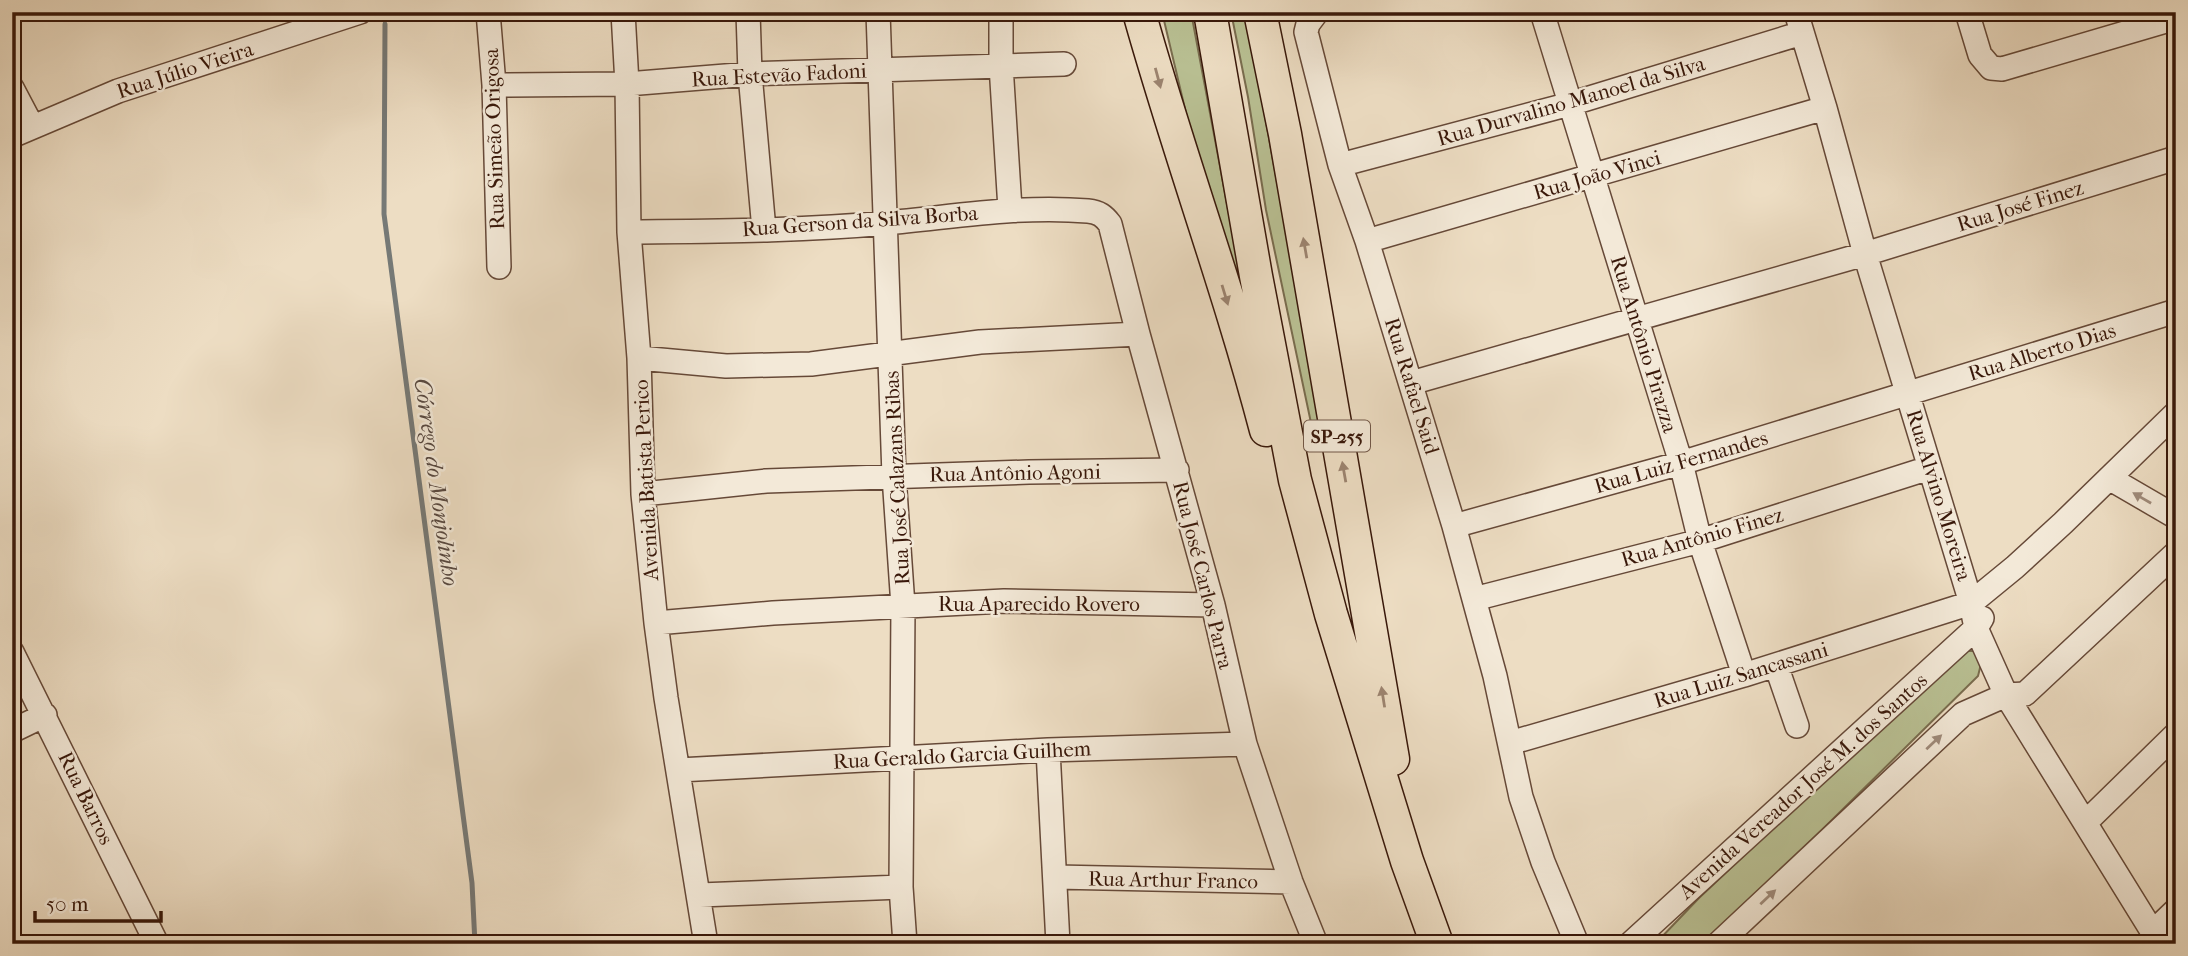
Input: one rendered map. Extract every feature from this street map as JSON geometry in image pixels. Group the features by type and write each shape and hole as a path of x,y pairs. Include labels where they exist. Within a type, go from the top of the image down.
{"highway":[{"name":"SP-255","path":"1139,12 1166,108 1253,381 1289,513 1331,614"},
{"name":"SP-255","path":"1210,12 1295,480 1331,614 1407,861 1437,944"},
{"name":"SP-255","path":"1260,12 1285,134 1370,616 1405,829 1407,861"}],"street":[{"name":"Rua Júlio Vieira","path":"22,131 118,91 334,17 360,12"},
{"name":"Rua Simeão Origosa","path":"488,12 494,85 499,267"},
{"name":"Avenida Batista Perico","path":"623,12 629,232 639,358 643,494 656,623 706,944"},
{"path":"748,12 750,74 764,230"},
{"name":"Rua José Calazans Ribas","path":"878,12 894,476 903,606 901,887 905,944"},
{"path":"1001,12 1001,65 1010,209"},
{"name":"Rua Antônio Pirazza","path":"1542,12 1681,463 1700,541 1744,675"},
{"path":"1967,12 1980,55 1991,68 2002,69 2176,18"},
{"name":"Rua Rafael Said","path":"1311,22 1340,165 1367,241 1454,526 1510,743 1521,797 1543,862 1577,944"},
{"name":"Rua Durvalino Manoel da Silva","path":"1340,165 1570,104 1799,23"},
{"name":"Rua Alvino Moreira","path":"1799,23 1865,254 1971,603 1976,628 2006,695 2156,938"},
{"name":"Rua Estevão Fadoni","path":"494,85 627,84 750,74 1064,64"},
{"path":"12,88 22,131"},
{"name":"Rua João Vinci","path":"1367,241 1825,108"},
{"name":"Rua José Finez","path":"1411,383 1865,254 2176,158"},
{"name":"Rua Gerson da Silva Borba","path":"629,232 764,230 886,223 1010,209 1091,211"},
{"name":"Rua José Carlos Parra","path":"1091,211 1104,217 1110,224 1213,605 1245,744 1291,882 1317,944"},
{"name":"Rua Alberto Dias","path":"1908,394 2176,311"},
{"path":"639,358 726,366 811,364 980,342 1138,334"},
{"name":"Rua Luiz Fernandes","path":"1454,526 1681,463 1908,394"},
{"path":"1971,603 2001,579 2176,413"},
{"name":"Rua Antônio Finez","path":"1474,599 1700,541 1929,468"},
{"name":"Rua Antônio Agoni","path":"643,494 766,481 1177,470"},
{"path":"2109,478 2176,517"},
{"path":"1718,944 1962,714 2006,695 2025,694 2176,553"},
{"path":"1976,628 2001,579"},
{"name":"Rua Aparecido Rovero","path":"656,623 773,613 1004,601 1213,605"},
{"name":"Rua Luiz Sancassani","path":"1510,743 1744,675 1971,603"},
{"name":"Avenida Vereador José M. dos Santos","path":"1630,944 1976,628"},
{"name":"Rua Barros","path":"12,652 157,944"},
{"path":"1776,665 1797,726"},
{"path":"12,731 44,715"},
{"path":"2086,822 2176,734"},
{"name":"Rua Geraldo Garcia Guilhem","path":"678,770 1048,750 1245,744"},
{"path":"1048,750 1058,944"},
{"name":"Rua Arthur Franco","path":"1056,877 1291,882"},
{"path":"700,895 901,887"},
{"path":"2156,938 2176,910"}],"green space":[{"path":"1162,12 1191,12 1247,310 1200,172"},
{"path":"1231,12 1246,12 1324,440 1314,437 1266,210"},
{"path":"1961,651 1977,651 1982,660 1978,676 1706,944 1655,944 1699,898"}],"waterway":[{"name":"Córrego do Monjolinho","path":"385,24 384,214 472,883 475,944"}]}
